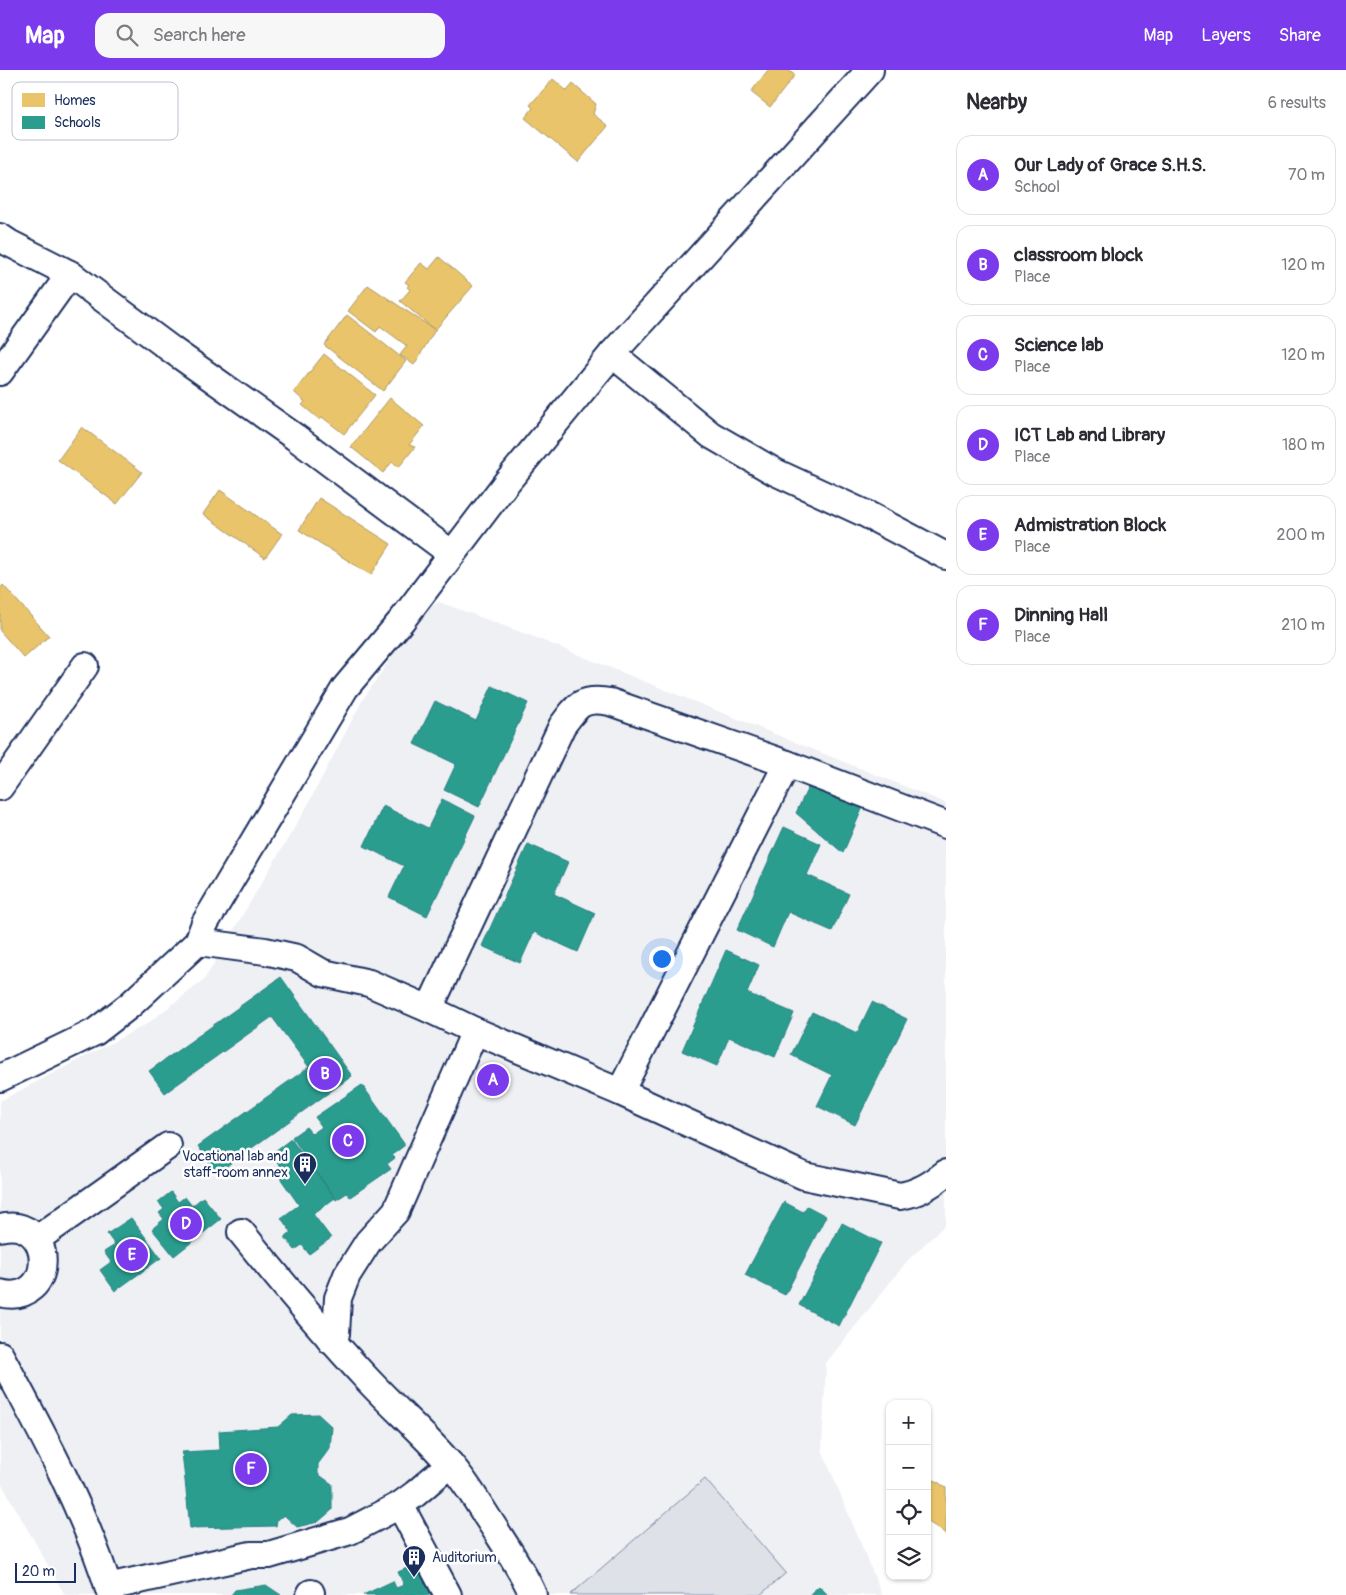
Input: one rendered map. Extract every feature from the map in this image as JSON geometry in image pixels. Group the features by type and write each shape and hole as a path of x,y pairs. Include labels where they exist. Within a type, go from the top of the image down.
{"street":[{"path":"0,1078 95,1032 130,1005 198,942 205,923 345,688 402,620 506,483 612,354 870,70"},
{"path":"0,237 70,274 172,350 295,437 452,554"},
{"path":"0,372 70,274"},
{"path":"612,354 711,435 775,472 866,514 946,556"},
{"path":"0,787 85,666"},
{"path":"429,1009 562,726 574,710 585,702 595,699 610,702 787,764 946,825"},
{"path":"620,1092 787,764"},
{"path":"198,942 265,951 297,958 323,973 369,984 620,1092 804,1176 900,1196 928,1187 946,1173"},
{"path":"332,1341 336,1334 338,1298 347,1276 368,1242 396,1211 475,1031"},
{"path":"37,1239 168,1146"},
{"path":"0,1228 7,1226 18,1227 28,1232 37,1239 42,1249 44,1260 42,1272 37,1282 29,1289 19,1294 8,1295 0,1293"},
{"path":"241,1232 284,1286 332,1341 397,1411 423,1434 450,1464 472,1492 507,1548 533,1595"},
{"path":"0,1354 64,1478 110,1591 251,1555 268,1555 350,1531 400,1505 450,1464"},
{"path":"400,1505 448,1595"}],"shaded area":[{"path":"439,602 534,637 946,803 946,1224 908,1260 826,1363 822,1450 882,1595 65,1595 0,1481 0,1101 147,1024 204,980 306,808 362,701 421,613"},
{"path":"705,1479 786,1573 760,1595 570,1595"}],"building: Homes":[{"path":"768,70 788,70 795,75 770,107 751,92"},
{"path":"553,79 567,91 573,84 596,104 593,114 608,126 578,162 525,118 533,108 530,105"},
{"path":"439,257 473,286 435,330 400,301 410,290 407,287 409,285 405,282 421,263 429,269"},
{"path":"368,285 435,330 414,365 400,355 407,346 380,326 376,332 348,311"},
{"path":"347,315 406,361 383,391 324,345"},
{"path":"324,354 375,395 344,434 322,417 320,420 302,405 305,402 294,392"},
{"path":"390,398 424,426 409,445 415,447 399,467 392,462 383,473 351,447"},
{"path":"82,427 142,472 117,504 58,460"},
{"path":"220,490 282,534 265,558 203,514"},
{"path":"319,498 391,544 371,575 299,530"},
{"path":"3,585 49,636 24,658 0,631 0,589"},
{"path":"935,1480 946,1488 946,1534 931,1524 931,1486"}],"building: Schools":[{"path":"492,686 528,703 479,807 444,790 456,764 414,744 435,701 476,721"},
{"path":"810,783 863,807 843,853 796,813"},
{"path":"442,799 475,816 427,916 389,897 404,866 364,846 383,806 428,828"},
{"path":"784,827 821,844 807,875 849,894 832,931 788,912 773,947 737,930"},
{"path":"528,844 568,862 554,894 595,913 578,952 534,932 520,963 482,946"},
{"path":"726,950 759,965 747,993 794,1013 775,1057 729,1037 717,1066 682,1051"},
{"path":"281,977 352,1076 217,1173 198,1146 309,1067 272,1017 165,1093 149,1071"},
{"path":"872,1002 907,1019 855,1125 817,1106 832,1075 791,1055 812,1012 857,1033"},
{"path":"362,1085 405,1145 392,1155 395,1158 387,1164 391,1169 350,1197 347,1193 336,1200 292,1137 306,1127 312,1134 322,1127 315,1117"},
{"name":"Vocational lab and staff-room annex","path":"291,1139 335,1198 313,1214 331,1238 309,1254 302,1245 295,1250 285,1237 291,1232 281,1218 299,1205 276,1172 282,1168 271,1154"},
{"path":"171,1192 178,1202 185,1197 192,1206 203,1197 221,1219 174,1256 152,1229 164,1219 159,1213 164,1209 158,1202"},
{"path":"784,1202 803,1212 807,1206 826,1216 785,1295 745,1275"},
{"path":"131,1218 161,1258 115,1291 100,1270 111,1262 104,1252 115,1245 107,1234"},
{"path":"842,1223 881,1243 839,1326 799,1305"},
{"path":"318,1414 332,1427 330,1448 318,1464 318,1474 332,1484 332,1510 318,1522 297,1527 284,1515 277,1520 276,1526 190,1528 182,1452 220,1450 219,1431 278,1427 292,1415"},
{"name":"Auditorium","path":"414,1565 419,1575 424,1572 435,1595 363,1595 393,1581 396,1588 404,1585 398,1572"},
{"path":"266,1585 281,1595 231,1595 235,1590"},
{"path":"819,1586 828,1595 809,1595"}],"place":[{"name":"classroom block","path":"325,1074"},
{"name":"Our Lady of Grace S.H.S.","path":"493,1080"},
{"name":"Science lab","path":"348,1141"},
{"name":"Vocational lab and staff-room annex","path":"305,1185"},
{"name":"ICT Lab and Library","path":"186,1224"},
{"name":"Admistration Block","path":"132,1255"},
{"name":"Dinning Hall","path":"251,1469"},
{"name":"Auditorium","path":"414,1578"}]}
